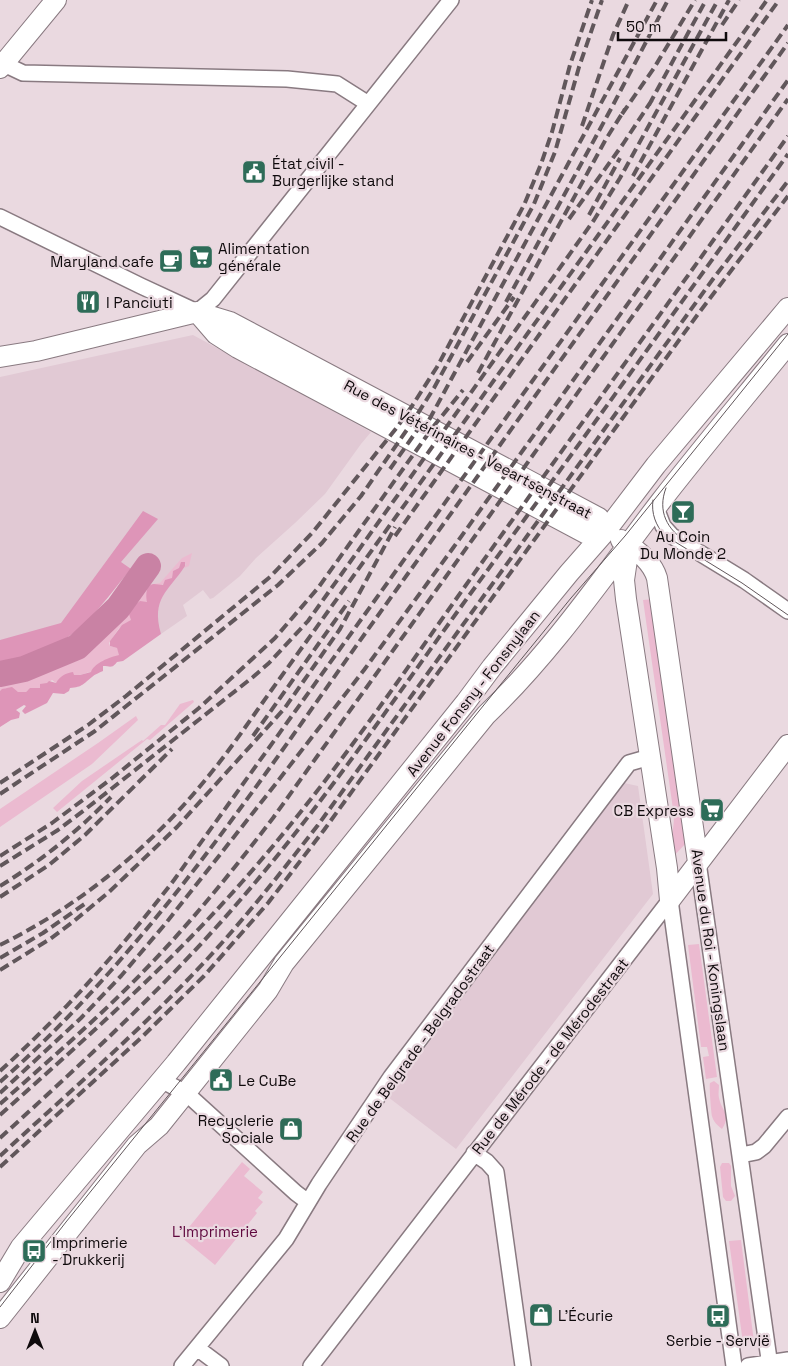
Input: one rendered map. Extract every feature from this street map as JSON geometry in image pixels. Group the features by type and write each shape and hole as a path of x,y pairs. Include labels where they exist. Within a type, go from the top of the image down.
{"main road":[{"path":"2,66 56,0"},
{"name":"Avenue Fonsny - Fonsnylaan","path":"0,1282 31,1234 161,1080 400,786 492,667 569,573 606,532 656,465 788,308"},
{"path":"0,356 36,351 197,312"},
{"name":"Rue des Vétérinaires - Veeartsenstraat","path":"197,312 230,322 600,518 606,532"},
{"name":"Avenue Fonsny - Fonsnylaan","path":"0,1318 137,1145 159,1126 186,1093 268,990 284,963 486,715 514,688 583,605 658,506 788,344"},
{"name":"Avenue du Roi - Koningslaan","path":"606,532 629,544 654,568 658,583 698,862"},
{"path":"629,544 624,580 667,868 670,900"},
{"name":"Rue de Mérode - de Mérodestraat","path":"670,900 788,746"}],"street":[{"path":"197,312 213,300 451,0"},
{"path":"2,66 23,73 287,78 337,84 368,103"},
{"name":"Rue des Vétérinaires - Veeartsenstraat","path":"0,217 197,312"},
{"path":"658,506 658,513 663,526 672,536 744,580 788,611"},
{"name":"Rue de Belgrade - Belgradostraat","path":"182,1366 286,1239 308,1202 391,1077 629,763 650,757"},
{"name":"Avenue du Roi - Koningslaan","path":"698,862 770,1364"},
{"path":"670,900 734,1366"},
{"name":"Rue de Mérode - de Mérodestraat","path":"311,1366 670,900"},
{"path":"161,1080 186,1093 308,1202"},
{"path":"741,1155 756,1152 764,1146 788,1117"},
{"path":"474,1153 487,1162 496,1172 523,1366"},
{"path":"197,1348 221,1366"},
{"path":"748,1366 788,1360"}],"shaded area":[{"path":"193,335 371,432 325,494 256,558 240,576 213,598 210,599 203,590 183,605 187,616 161,634 113,572 68,622 0,642 0,377"},
{"path":"143,511 158,519 121,562 131,569 94,614 73,633 48,648 0,662 0,640 61,623"},
{"path":"181,562 185,562 185,566 167,589 160,604 158,622 161,634 123,661 117,662 112,666 103,666 103,671 94,675 80,686 70,688 64,694 53,693 47,703 25,714 22,711 26,706 24,705 16,710 20,713 19,718 11,720 0,727 0,691 2,689 12,687 18,692 26,692 30,688 40,688 40,684 49,681 56,683 68,673 73,672 74,675 80,675 91,672 99,663 119,655 117,648 110,646 110,641 122,625 131,620 129,614 133,606 140,601 147,602 146,597 149,586 154,584 163,585 165,580 172,578 173,571 179,568"},
{"path":"624,783 638,786 653,894 456,1149 388,1097"}],"green space":[{"path":"192,553 189,566 184,568 186,564 180,565 179,568 173,571 172,578 160,586 147,602 137,602 130,610 132,620 119,628 109,643 110,646 117,648 120,655 95,666 91,672 66,676 56,683 52,680 40,688 26,692 18,692 6,688 0,691 0,683 54,668 84,653 109,631 147,585 160,583 182,558"},
{"path":"654,599 688,841 671,859 674,816 643,600"},
{"path":"193,700 194,702 150,740 147,739 57,812 53,808 82,781 143,741 161,725 165,725 180,704"},
{"path":"136,716 138,720 92,764 0,827 0,809"},
{"path":"699,944 717,1077 706,1079 703,1057 709,1056 707,1047 701,1047 688,945"},
{"path":"714,1081 719,1085 720,1103 726,1116 722,1129 713,1120 712,1116 710,1083"},
{"name":"L'Imprimerie","path":"242,1162 250,1169 244,1176 263,1192 258,1198 263,1202 255,1211 257,1213 215,1265 181,1237"},
{"path":"722,1163 729,1163 731,1166 731,1186 735,1196 731,1201 726,1201 723,1197 720,1167"},
{"path":"741,1240 754,1342 743,1343 729,1241"}],"waterway":[{"path":"0,674 24,669 77,647 118,608 148,566"}],"tram line":[{"path":"0,1307 66,1222 479,711 571,598 625,536 788,334"},
{"path":"666,488 663,496 663,512 669,526 687,542"},
{"path":"653,500 655,519 664,535 742,583 788,615"}],"railway":[{"path":"0,783 88,725 270,577 313,532 398,426 437,367 524,205 552,132 570,65 592,0"},
{"path":"0,794 95,731 278,585 322,543 361,496 434,388 534,204 555,152 579,67 602,0"},
{"path":"582,126 613,35 629,0"},
{"path":"422,433 657,0"},
{"path":"506,302 668,0"},
{"path":"622,114 654,68 695,0"},
{"path":"649,105 706,0"},
{"path":"0,866 58,830 253,677 269,663 308,621 594,220 620,178 718,0"},
{"path":"633,176 729,0"},
{"path":"722,25 739,0"},
{"path":"0,945 58,912 112,873 161,829 216,767 767,0"},
{"path":"395,536 779,0"},
{"path":"0,1071 91,980 174,880 788,25"},
{"path":"0,1082 53,1032 102,980 149,926 238,812 788,43"},
{"path":"0,1093 81,1018 121,976 166,923 267,795 364,670 453,548 788,80"},
{"path":"0,1104 89,1025 140,975 192,918 257,839 788,99"},
{"path":"569,219 652,100"},
{"path":"478,373 606,139 625,109"},
{"path":"0,1115 125,1002 185,943 242,882 305,807 393,689 788,136"},
{"path":"0,1138 91,1054 179,967 208,937 297,832 788,154"},
{"path":"589,215 620,158"},
{"path":"0,1156 100,1065 196,971 274,881 318,825 713,279 788,181"},
{"path":"0,1167 143,1036 204,976 268,903 324,830 698,314 788,196"},
{"path":"467,362 514,297"},
{"path":"0,856 52,823 111,779 199,708 275,638 318,588 433,427 463,390"},
{"path":"390,469 423,422"},
{"path":"0,970 50,939 109,892 177,827 284,709 340,629 395,527"},
{"path":"253,736 349,601"},
{"path":"0,897 49,865 85,835 172,749"},
{"path":"0,886 58,845 86,822 111,797"},
{"path":"0,958 43,933 86,903"}],"place":[{"name":"État civil - Burgerlijke stand","path":"254,172"},
{"name":"Alimentation générale","path":"201,257"},
{"name":"Maryland cafe","path":"171,261"},
{"name":"I Panciuti","path":"88,302"},
{"name":"Au Coin Du Monde 2","path":"683,512"},
{"name":"CB Express","path":"712,810"},
{"name":"Le CuBe","path":"221,1080"},
{"name":"Recyclerie Sociale","path":"291,1129"},
{"name":"Imprimerie - Drukkerij","path":"34,1251"},
{"name":"L'Écurie","path":"541,1315"},
{"name":"Serbie - Servië","path":"718,1316"}]}
